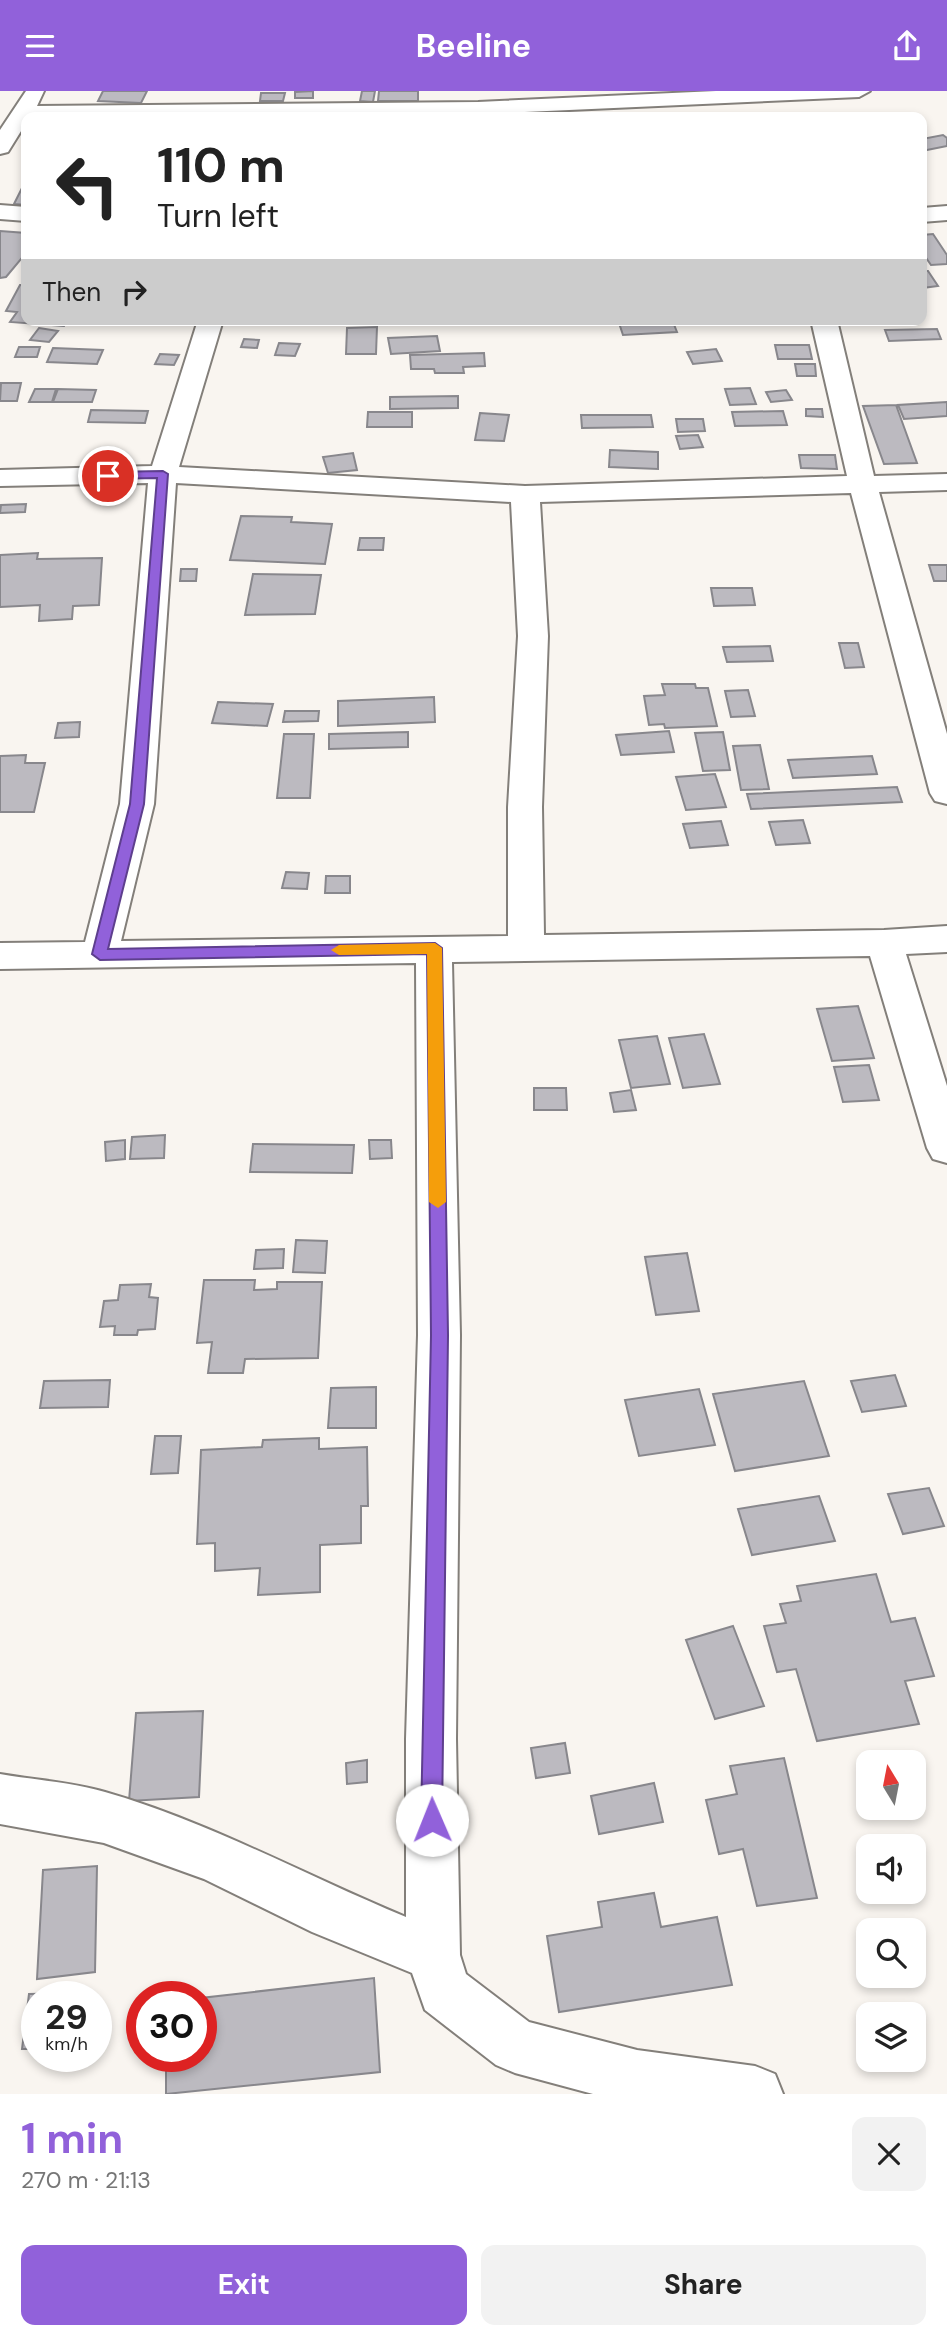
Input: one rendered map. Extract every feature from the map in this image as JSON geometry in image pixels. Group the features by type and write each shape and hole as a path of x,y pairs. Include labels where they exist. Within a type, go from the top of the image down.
{"street":[{"path":"0,147 37,91"},
{"path":"112,112 478,108 859,91"},
{"path":"0,212 21,214"},
{"path":"927,215 947,213"},
{"path":"100,954 137,804 163,474 209,326"},
{"path":"825,326 862,483 947,793"},
{"path":"0,478 163,474 525,494 947,482"},
{"path":"525,494 533,636 525,807 526,947"},
{"path":"0,956 884,943 947,939"},
{"path":"884,943 947,1148"},
{"path":"435,948 439,1335 431,1739 433,1955 444,1991 515,2046 637,2078 755,2094"},
{"path":"0,1799 104,1817 141,1830 215,1857 331,1913 433,1955"}],"building":[{"path":"103,91 147,91 141,103 98,101"},
{"path":"313,91 313,98 295,98 295,92"},
{"path":"362,91 375,91 373,102 360,101"},
{"path":"379,91 418,91 418,101 378,101"},
{"path":"261,93 285,93 283,101 260,101"},
{"path":"943,135 947,138 947,146 927,150 927,138"},
{"path":"21,190 21,205 14,204"},
{"path":"0,231 21,233 21,259 6,277 0,278"},
{"path":"933,234 947,255 947,264 931,265 927,259 927,235"},
{"path":"927,271 928,271 938,286 927,287"},
{"path":"21,285 21,323 10,322 17,312 6,311"},
{"path":"620,326 675,326 677,332 623,335"},
{"path":"377,327 376,354 346,354 347,328"},
{"path":"39,328 58,331 49,342 30,340"},
{"path":"937,329 941,339 889,341 885,330"},
{"path":"437,336 440,351 391,354 388,338"},
{"path":"244,339 259,340 257,348 241,347"},
{"path":"279,343 300,344 295,356 275,355"},
{"path":"775,345 809,345 812,359 778,359"},
{"path":"19,347 40,347 37,357 15,357"},
{"path":"53,348 103,350 97,364 47,362"},
{"path":"716,349 722,361 693,364 687,352"},
{"path":"484,353 485,366 463,367 464,373 435,373 434,369 411,369 410,355"},
{"path":"160,354 179,355 174,365 155,364"},
{"path":"795,364 815,364 816,376 797,376"},
{"path":"1,383 21,383 17,401 0,401"},
{"path":"750,388 756,404 730,405 725,389"},
{"path":"35,389 56,389 52,402 29,402"},
{"path":"58,389 96,390 92,402 53,402"},
{"path":"786,390 792,400 771,402 766,392"},
{"path":"458,396 458,408 390,409 390,397"},
{"path":"947,402 947,416 904,419 898,405"},
{"path":"896,405 917,463 884,464 863,406"},
{"path":"806,409 822,409 823,417 806,416"},
{"path":"91,410 148,411 145,423 88,422"},
{"path":"783,411 787,425 735,426 732,412"},
{"path":"368,412 412,412 412,427 367,427"},
{"path":"480,413 509,415 504,441 475,440"},
{"path":"581,415 651,415 653,427 582,428"},
{"path":"676,419 703,419 705,431 678,432"},
{"path":"698,435 703,447 680,449 676,436"},
{"path":"610,450 658,452 658,469 609,467"},
{"path":"353,453 357,470 328,473 323,457"},
{"path":"799,455 835,455 837,469 801,468"},
{"path":"26,504 25,512 0,513 1,505"},
{"path":"241,516 292,517 291,522 332,524 325,564 230,560"},
{"path":"360,538 384,538 383,550 358,550"},
{"path":"38,553 37,559 102,558 99,605 73,606 72,619 39,621 40,605 0,607 0,555"},
{"path":"929,565 947,565 947,581 934,581"},
{"path":"181,569 197,569 196,581 180,581"},
{"path":"253,574 321,575 315,614 245,615"},
{"path":"711,588 752,588 755,605 714,606"},
{"path":"839,643 858,643 864,667 845,668"},
{"path":"770,646 773,661 727,662 723,647"},
{"path":"662,684 695,684 696,688 708,688 717,726 665,728 664,724 649,725 644,696 665,695"},
{"path":"748,690 755,716 731,717 725,691"},
{"path":"434,697 435,722 338,726 338,701"},
{"path":"218,702 273,704 267,726 212,723"},
{"path":"285,711 319,711 318,721 283,722"},
{"path":"80,722 79,737 55,738 58,723"},
{"path":"669,731 674,752 621,755 616,735"},
{"path":"408,732 408,747 329,749 329,734"},
{"path":"723,732 730,770 703,771 695,733"},
{"path":"284,734 314,734 310,798 277,798"},
{"path":"760,745 769,789 741,790 733,746"},
{"path":"26,755 25,763 45,763 34,812 0,812 0,756"},
{"path":"872,756 877,774 793,778 788,760"},
{"path":"715,774 726,807 686,810 676,777"},
{"path":"897,787 902,802 751,809 747,794"},
{"path":"803,820 810,843 776,845 769,822"},
{"path":"721,821 728,845 690,848 683,824"},
{"path":"286,872 309,873 307,889 282,888"},
{"path":"326,876 350,876 350,893 325,893"},
{"path":"858,1006 874,1058 832,1061 817,1009"},
{"path":"704,1034 720,1084 683,1088 669,1038"},
{"path":"657,1036 670,1084 631,1088 619,1040"},
{"path":"869,1065 879,1100 843,1102 834,1067"},
{"path":"534,1088 566,1088 567,1110 534,1110"},
{"path":"631,1090 636,1110 614,1112 610,1093"},
{"path":"165,1135 164,1158 130,1159 132,1137"},
{"path":"125,1140 125,1159 106,1161 105,1142"},
{"path":"369,1140 391,1140 392,1158 370,1159"},
{"path":"253,1144 354,1145 352,1173 250,1172"},
{"path":"296,1240 327,1241 325,1273 293,1272"},
{"path":"284,1249 283,1268 254,1269 256,1250"},
{"path":"687,1253 699,1311 656,1315 645,1257"},
{"path":"204,1280 255,1280 254,1290 277,1289 277,1282 322,1282 318,1358 245,1359 243,1373 208,1373 212,1342 197,1343"},
{"path":"151,1284 149,1297 158,1298 155,1329 138,1330 137,1335 114,1335 115,1326 100,1327 104,1301 118,1300 120,1285"},
{"path":"895,1375 906,1406 862,1412 851,1381"},
{"path":"110,1380 108,1407 40,1408 44,1381"},
{"path":"804,1381 829,1456 735,1471 713,1394"},
{"path":"376,1387 376,1428 328,1428 331,1388"},
{"path":"699,1389 715,1445 639,1456 625,1400"},
{"path":"155,1436 181,1436 178,1473 151,1474"},
{"path":"319,1438 319,1449 367,1447 368,1506 361,1506 361,1543 320,1545 320,1592 258,1595 260,1568 215,1571 215,1543 197,1544 201,1450 262,1447 263,1440"},
{"path":"929,1488 944,1526 903,1534 888,1494"},
{"path":"819,1496 835,1541 752,1555 738,1509"},
{"path":"876,1574 891,1622 915,1618 934,1676 905,1681 919,1724 817,1741 796,1669 777,1672 764,1626 786,1623 780,1604 801,1601 797,1586"},
{"path":"733,1626 764,1706 715,1719 686,1640"},
{"path":"203,1711 199,1797 129,1801 136,1713"},
{"path":"565,1743 570,1773 536,1778 531,1748"},
{"path":"784,1758 817,1898 757,1906 743,1849 719,1854 706,1800 737,1794 730,1766"},
{"path":"367,1760 367,1782 347,1784 346,1763"},
{"path":"654,1783 663,1822 599,1834 591,1796"},
{"path":"97,1866 95,1972 37,1979 43,1870"},
{"path":"654,1893 661,1927 717,1917 732,1985 559,2012 547,1936 602,1927 598,1902"},
{"path":"374,1978 380,2072 166,2094 166,2072 217,2072 217,1996"}],"slow traffic":[{"path":"339,950 435,948 438,1202"}],"route":[{"path":"108,476 163,474 137,804 100,954 435,948 439,1335 431,1739 432,1820"}]}
